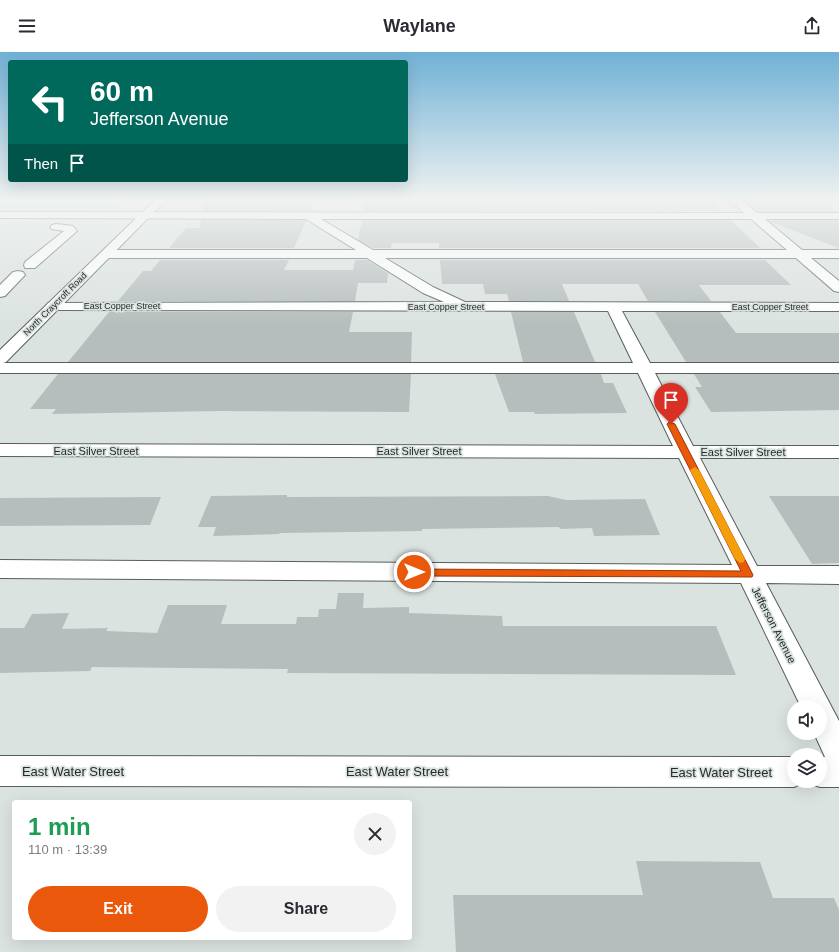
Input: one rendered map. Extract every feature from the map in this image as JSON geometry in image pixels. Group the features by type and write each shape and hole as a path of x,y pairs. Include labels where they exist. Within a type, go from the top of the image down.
{"street":[{"path":"30,265 59,241"},
{"name":"North Craycroft Road","path":"0,358 118,241"},
{"path":"349,241 428,290 468,307"},
{"path":"784,241 839,288"},
{"path":"105,254 839,254"},
{"path":"0,293 18,275"},
{"name":"East Copper Street","path":"53,306 839,308"},
{"name":"Jefferson Avenue","path":"613,307 812,700"},
{"path":"0,368 839,368"},
{"name":"East Silver Street","path":"0,450 839,452"},
{"path":"0,569 839,575"},
{"path":"827,729 839,752"},
{"name":"East Water Street","path":"0,771 787,772"},
{"path":"827,772 839,772"}],"building":[{"path":"175,241 297,241 294,248 169,248"},
{"path":"360,241 753,241 760,248 439,248 439,243 392,243 391,248 373,248"},
{"path":"821,241 839,241 839,248"},
{"path":"160,260 289,260 284,270 353,270 355,260 367,260 388,273 387,283 358,283 355,301 118,301 143,271 151,271"},
{"path":"440,260 765,260 791,285 699,285 711,301 648,301 638,284 562,284 569,301 509,301 507,294 485,294 483,284 442,284"},
{"path":"109,312 353,312 349,332 412,332 411,362 68,362"},
{"path":"511,312 574,312 595,362 523,362"},
{"path":"655,312 720,312 736,333 839,333 839,362 686,362"},
{"path":"58,374 411,374 409,412 219,411 52,414 56,409 30,409"},
{"path":"495,374 601,374 604,383 613,383 627,413 535,414 534,412 509,412"},
{"path":"694,374 839,374 839,410 711,412 695,387 702,387"},
{"path":"287,495 287,497 548,496 566,500 645,499 660,535 594,536 592,528 560,529 559,527 422,529 422,531 280,533 213,536 216,527 198,527 211,496"},
{"path":"769,496 839,496 839,563 812,564"},
{"path":"161,497 150,525 0,526 0,498"},
{"path":"338,593 364,593 363,608 409,607 409,613 502,616 503,626 716,626 736,675 287,673 288,669 92,667 90,671 0,673 0,628 24,628 32,614 69,613 62,629 108,628 106,631 157,633 168,605 227,605 221,624 296,624 297,617 318,617 319,609 336,609"},
{"path":"636,861 760,862 773,898 834,898 839,910 839,952 456,952 453,895 643,895"}],"slow traffic":[{"path":"695,470 740,559"}],"route":[{"path":"414,572 748,575 671,424"}]}
